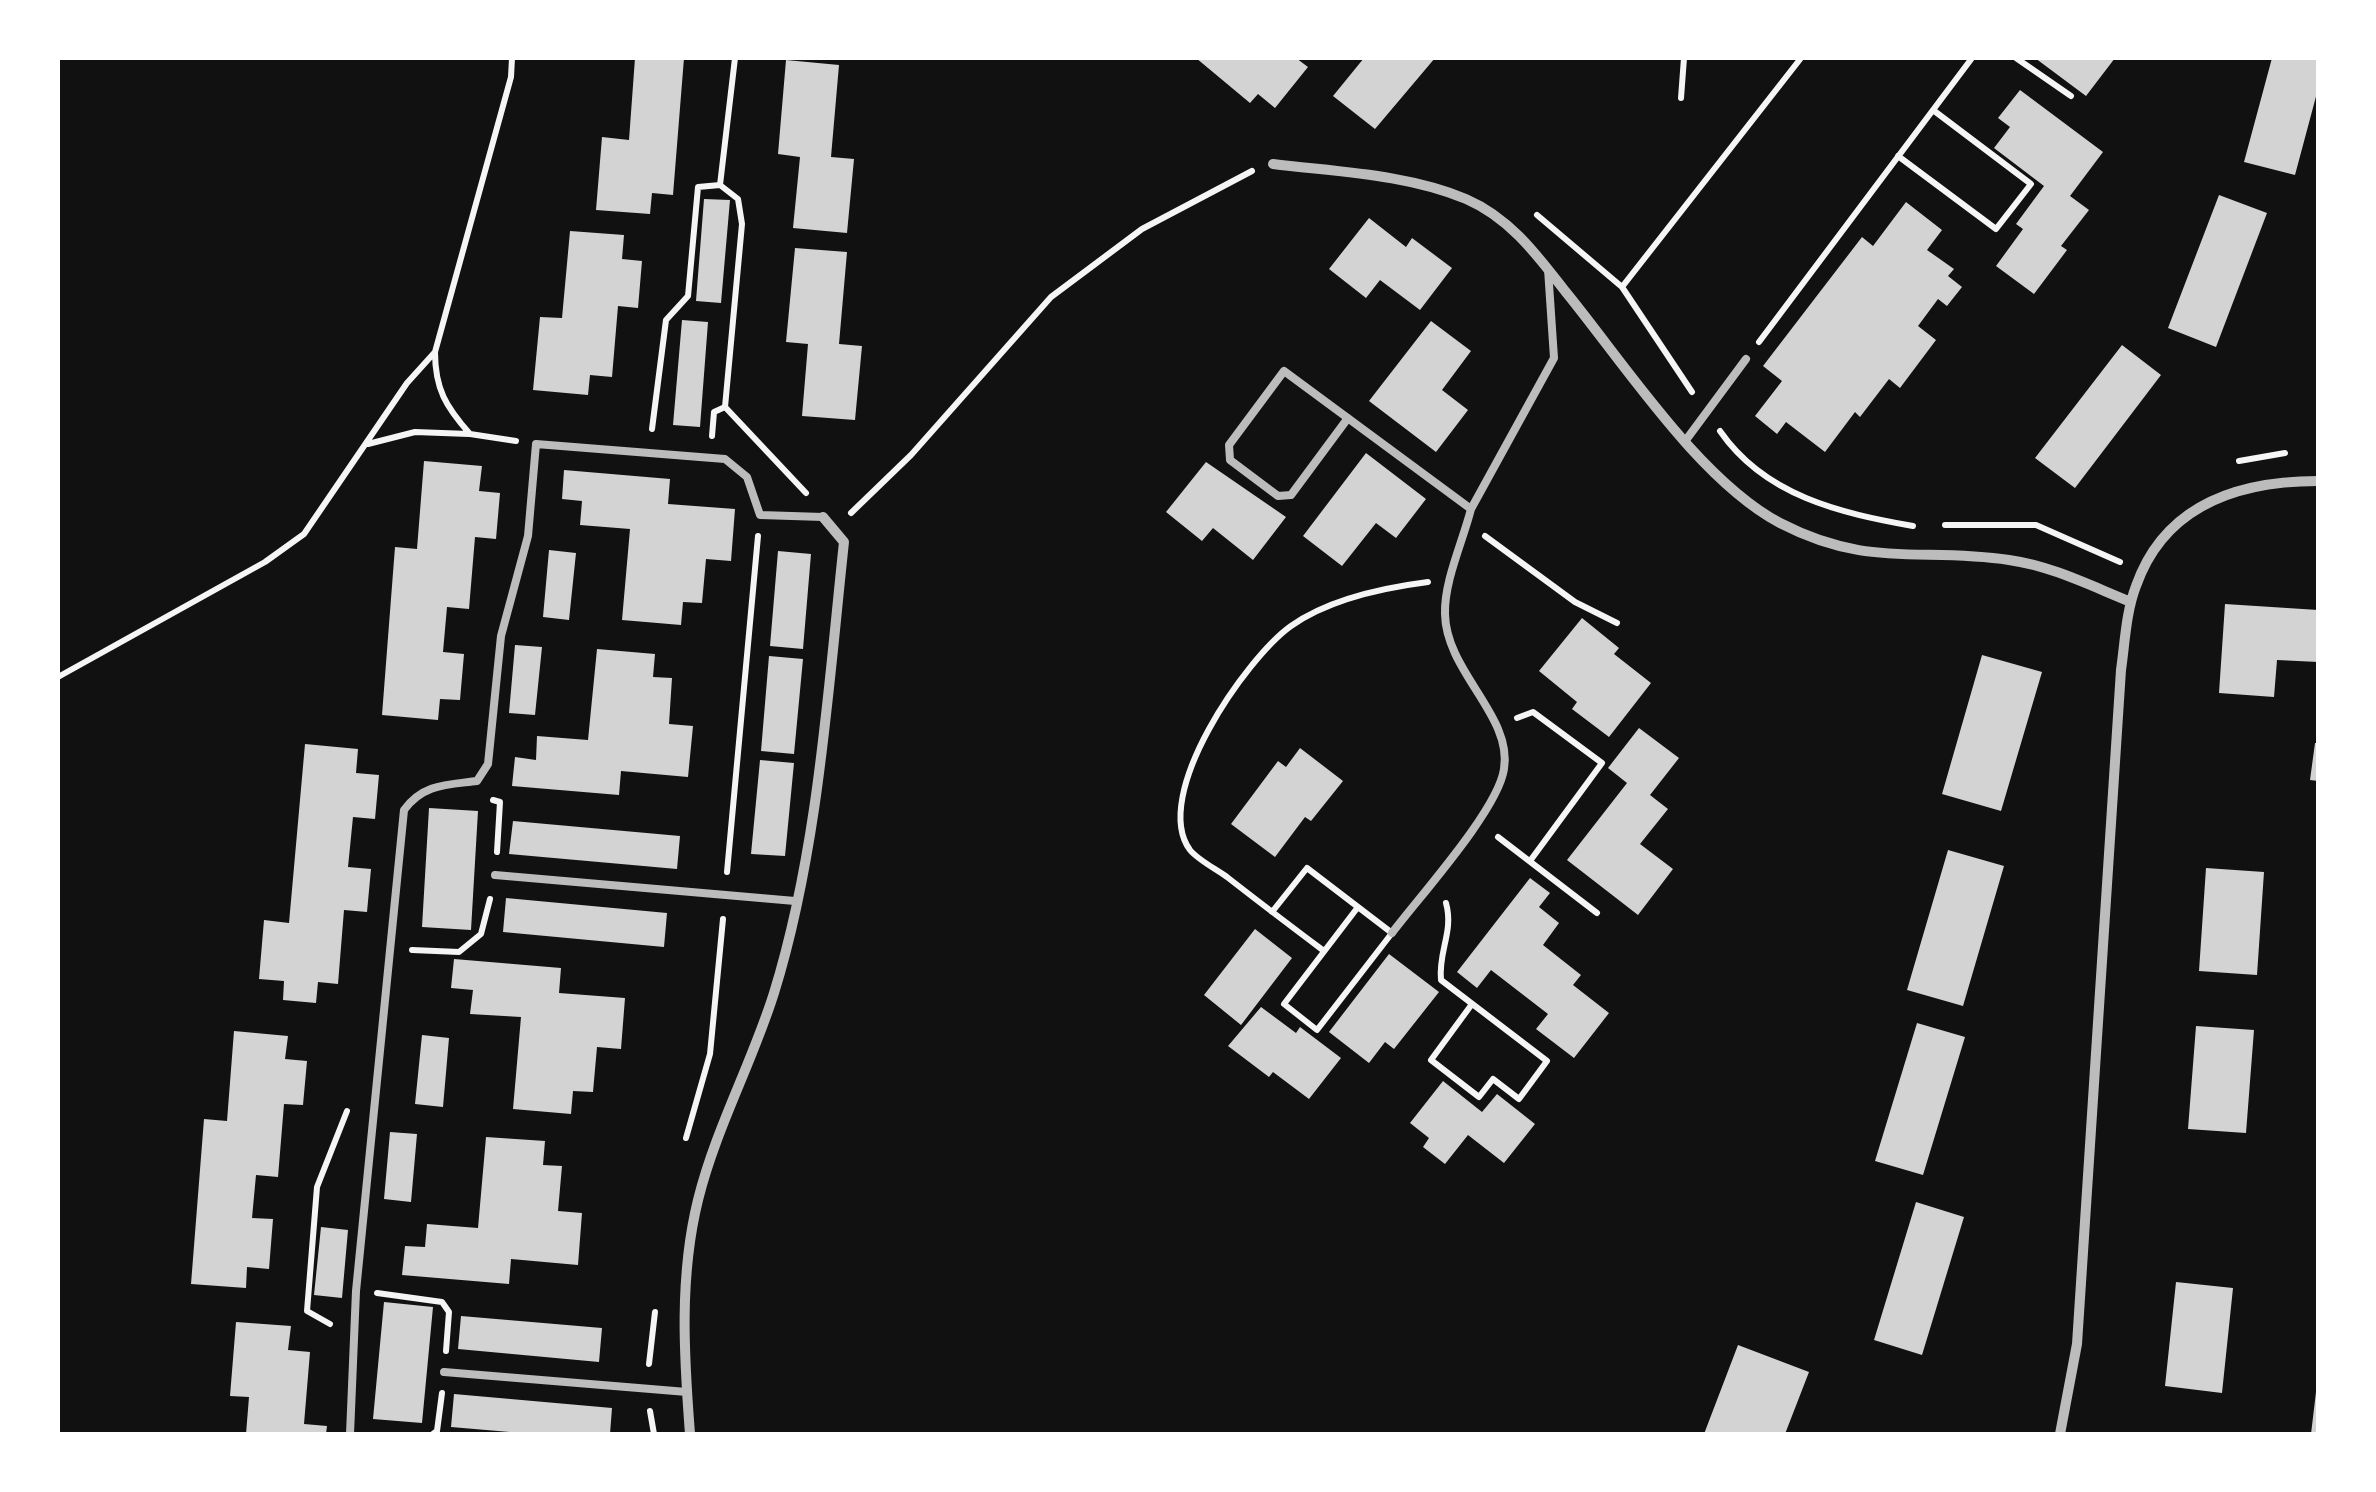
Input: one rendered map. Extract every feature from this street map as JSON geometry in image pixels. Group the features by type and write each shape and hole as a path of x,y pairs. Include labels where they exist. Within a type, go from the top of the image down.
{"street":[{"path":"1273,164 1397,178 1468,200 1515,229 1731,491 1780,522 1832,545 1892,557 2005,559 2042,566 2131,602"},
{"path":"2060,1434 2078,1344 2121,670 2131,602 2148,560 2195,510 2254,484 2318,480"},
{"path":"690,1434 684,1300 698,1202 727,1109 774,993 795,901 821,751 844,542 823,517"}],"lane":[{"path":"1392,933 1477,821 1498,790 1504,770 1506,754 1497,725 1459,668 1444,612 1471,509 1554,358 1548,269"},
{"path":"1686,440 1746,360"},
{"path":"1348,418 1292,495 1278,496 1230,460 1228,445 1284,371 1348,418 1471,509"},
{"path":"350,1434 356,1291 404,810 416,794 431,787 476,781 488,764 501,636 528,536 536,444 725,460 747,477 760,515 823,517"},
{"path":"495,875 724,898 795,901"},
{"path":"444,1372 687,1392"}],"path":[{"path":"470,434 441,397 436,352 512,77 512,58"},
{"path":"720,185 736,58"},
{"path":"1680,98 1684,58"},
{"path":"1622,287 1801,58"},
{"path":"1746,360 1972,58"},
{"path":"2016,58 2071,96"},
{"path":"1898,156 1996,229 2031,184 1933,110"},
{"path":"725,407 798,480 823,517 850,514 912,455 1052,297 1142,228 1248,172 1273,164"},
{"path":"650,453 666,320 688,296 698,188 720,185 738,199 742,224 725,407"},
{"path":"1529,210 1622,287 1731,447 1778,484 1824,508 1913,526 2036,525 2120,562 2108,593"},
{"path":"58,677 265,562 304,534 408,383 436,352"},
{"path":"710,457 714,412 725,407"},
{"path":"368,444 415,432 470,434 536,444"},
{"path":"683,1148 710,1054 760,515"},
{"path":"1468,523 1574,602 1617,623"},
{"path":"1324,951 1190,850 1180,822 1182,789 1222,705 1254,662 1288,628 1323,608 1388,588 1452,579"},
{"path":"1497,725 1533,712 1602,763 1530,861"},
{"path":"1477,821 1597,913"},
{"path":"1272,912 1307,868 1392,933 1317,1030 1284,1004 1358,908"},
{"path":"1437,872 1452,925 1439,964 1441,980 1547,1061 1518,1098 1493,1079 1479,1097 1430,1060 1472,1004"},
{"path":"353,1337 307,1312 317,1187 339,1124 356,1098 376,1088"},
{"path":"356,1291 442,1302 449,1312 437,1431 433,1434"},
{"path":"654,1434 647,1389 657,1297"}],"building":[{"path":"635,58 684,58 673,195 652,193 650,214 596,210 602,137 629,140"},
{"path":"1196,58 1296,58 1308,67 1275,108 1258,94 1250,103"},
{"path":"1364,58 1435,58 1375,129 1333,96"},
{"path":"2035,58 2115,58 2086,96"},
{"path":"2272,58 2318,58 2318,89 2295,175 2244,162"},
{"path":"786,60 839,65 831,157 854,159 847,233 793,228 800,157 778,154"},
{"path":"2020,90 2103,152 2070,196 2089,210 2061,246 2067,250 2034,294 1996,266 2023,229 2016,224 2044,186 1994,148 2010,127 1998,118"},
{"path":"2219,195 2267,213 2216,347 2168,328"},
{"path":"704,199 730,200 721,303 696,301"},
{"path":"1906,202 1942,230 1927,250 1954,269 1948,276 1962,287 1947,306 1938,299 1918,326 1936,340 1900,388 1889,379 1860,417 1855,412 1825,452 1786,422 1777,434 1755,416 1782,381 1763,366 1862,237 1873,246"},
{"path":"1369,218 1406,247 1412,238 1452,268 1420,310 1380,280 1366,298 1329,269"},
{"path":"570,231 624,235 622,259 642,261 638,308 618,306 612,377 590,375 588,395 533,390 540,317 562,318"},
{"path":"795,248 847,252 839,344 862,346 855,420 802,416 808,344 786,342"},
{"path":"682,320 708,322 700,427 673,425"},
{"path":"1431,321 1471,351 1442,390 1468,410 1436,452 1369,401"},
{"path":"2122,345 2161,375 2075,488 2035,458"},
{"path":"1366,453 1426,499 1396,538 1376,523 1342,566 1303,536"},
{"path":"424,461 482,466 479,491 500,493 496,539 475,537 469,609 447,607 443,652 464,654 460,700 440,699 438,720 382,715 395,547 417,549"},
{"path":"1206,462 1286,517 1253,560 1213,528 1202,541 1166,512"},
{"path":"564,470 670,479 668,504 735,509 731,561 706,559 702,603 683,602 681,625 622,620 630,529 580,525 582,501 562,499"},
{"path":"549,550 576,553 569,620 543,617"},
{"path":"778,551 811,554 803,649 770,646"},
{"path":"2225,604 2318,610 2318,662 2277,660 2274,697 2219,693"},
{"path":"1582,618 1619,648 1614,654 1651,683 1609,737 1572,709 1577,702 1539,671"},
{"path":"515,645 542,647 535,715 509,713"},
{"path":"597,649 655,654 653,677 672,678 669,724 693,726 688,777 621,771 619,795 512,786 515,757 536,760 537,736 588,740"},
{"path":"1982,655 2042,672 2001,811 1942,794"},
{"path":"769,656 803,659 794,754 761,751"},
{"path":"1639,728 1679,758 1650,795 1668,809 1640,844 1673,869 1638,915 1567,860 1627,783 1608,768"},
{"path":"2318,743 2318,781 2310,780"},
{"path":"305,744 358,749 356,773 379,775 375,819 353,817 348,867 371,869 367,912 344,910 338,984 318,982 316,1003 283,1000 284,981 259,979 264,920 289,923"},
{"path":"1300,748 1343,781 1311,821 1305,817 1275,857 1231,824 1278,761 1286,767"},
{"path":"760,760 794,763 785,856 751,854"},
{"path":"429,808 478,811 471,930 422,927"},
{"path":"513,821 680,836 677,869 509,854"},
{"path":"1948,850 2004,866 1963,1006 1907,990"},
{"path":"2206,868 2264,872 2257,975 2199,971"},
{"path":"1530,878 1550,893 1539,907 1559,923 1543,945 1581,975 1573,985 1609,1013 1574,1058 1536,1029 1548,1014 1491,970 1477,988 1457,972"},
{"path":"506,898 667,913 664,947 503,932"},
{"path":"1255,929 1292,958 1241,1025 1204,995"},
{"path":"1389,954 1439,992 1394,1049 1385,1042 1369,1063 1329,1032"},
{"path":"454,959 561,968 559,993 625,998 621,1049 597,1047 593,1092 573,1091 571,1114 513,1109 521,1017 470,1014 473,990 451,988"},
{"path":"1261,1007 1296,1033 1300,1027 1341,1058 1309,1099 1273,1072 1269,1077 1228,1046"},
{"path":"1917,1023 1965,1037 1923,1175 1875,1161"},
{"path":"2196,1026 2254,1030 2246,1133 2188,1129"},
{"path":"234,1031 288,1036 285,1059 307,1061 303,1105 284,1104 278,1177 256,1175 252,1218 273,1219 269,1269 247,1267 246,1288 191,1284 204,1119 227,1121"},
{"path":"422,1035 449,1038 443,1107 415,1104"},
{"path":"1443,1081 1482,1112 1497,1094 1535,1124 1504,1163 1468,1135 1445,1164 1423,1147 1429,1138 1410,1123"},
{"path":"390,1132 417,1134 411,1202 384,1199"},
{"path":"486,1137 545,1141 543,1165 562,1166 558,1211 582,1213 578,1265 511,1259 509,1284 402,1275 405,1246 425,1247 427,1224 478,1228"},
{"path":"1916,1202 1964,1217 1922,1355 1874,1340"},
{"path":"321,1227 348,1230 342,1298 314,1295"},
{"path":"2176,1282 2233,1288 2222,1393 2165,1386"},
{"path":"384,1302 433,1307 422,1423 373,1419"},
{"path":"461,1316 602,1328 599,1362 458,1349"},
{"path":"236,1322 291,1326 288,1350 310,1352 304,1424 327,1426 326,1434 246,1434 249,1397 230,1396"},
{"path":"1738,1345 1809,1372 1785,1434 1704,1434"},
{"path":"2316,1392 2318,1434 2311,1434"},
{"path":"454,1394 612,1408 610,1434 533,1434 451,1427"}]}
